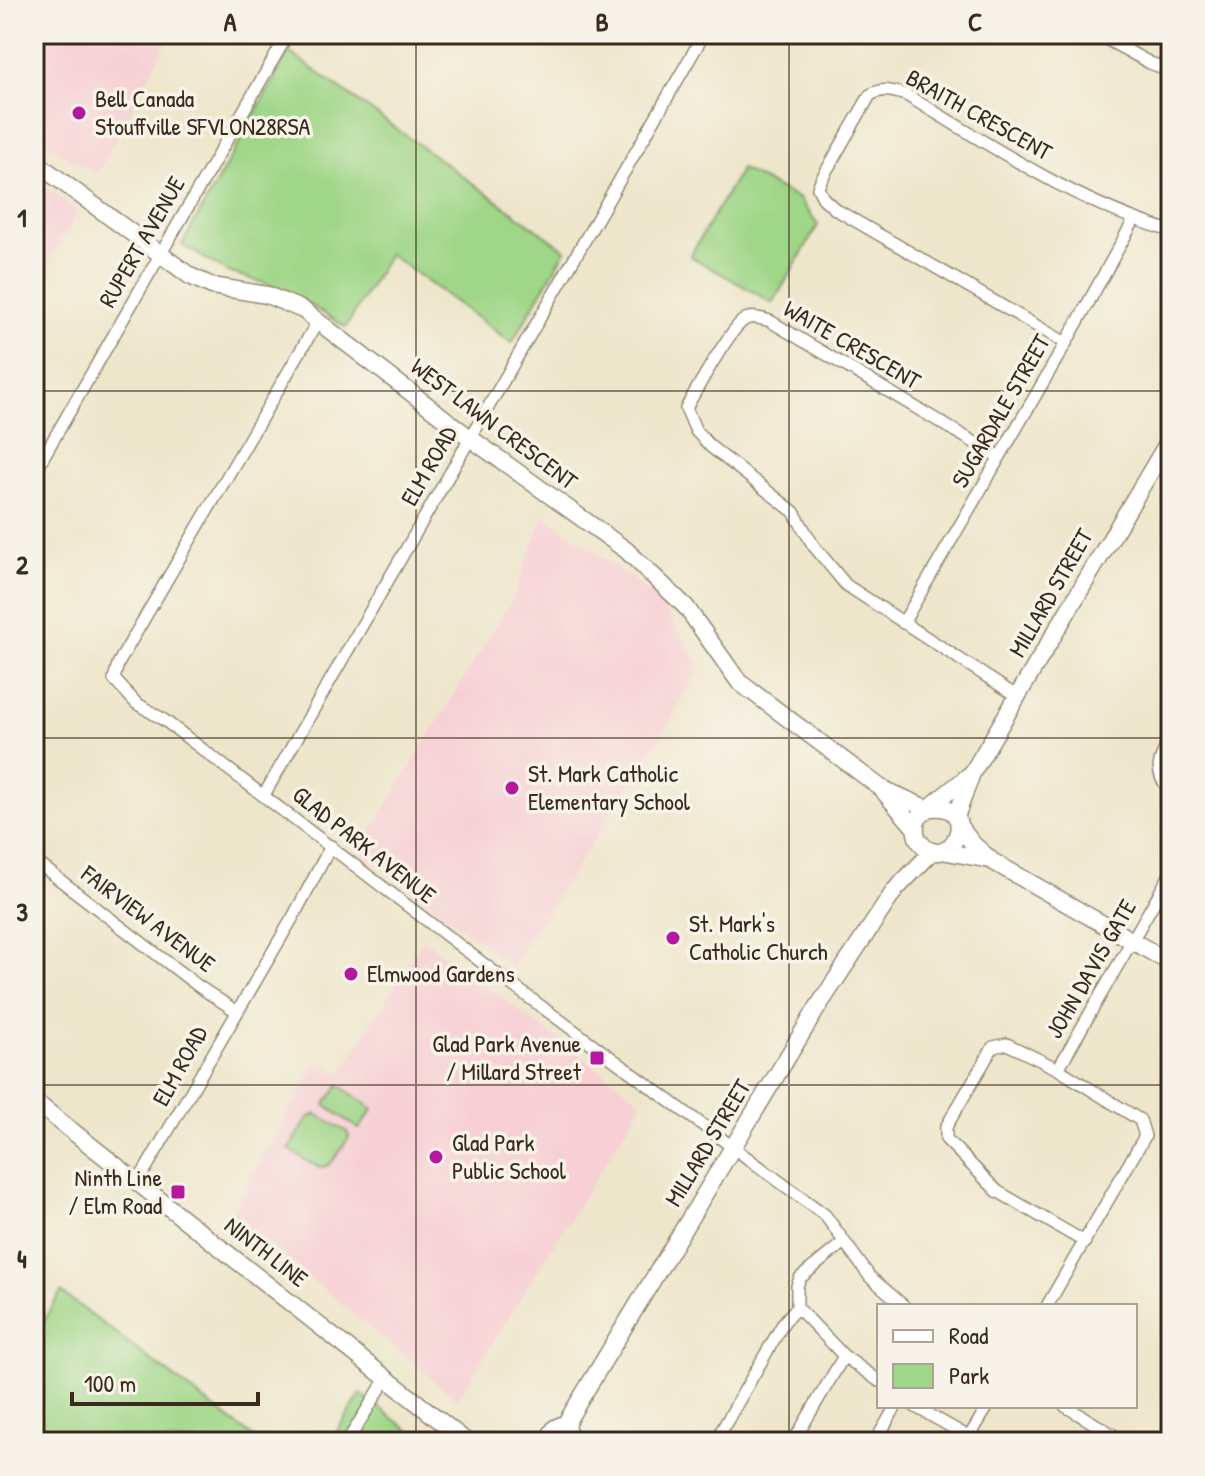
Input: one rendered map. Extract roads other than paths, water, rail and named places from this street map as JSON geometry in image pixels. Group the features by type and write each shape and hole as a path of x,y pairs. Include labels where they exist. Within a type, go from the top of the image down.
{"street":[{"name":"RUPERT AVENUE","path":"34,473 288,34"},
{"name":"ELM ROAD","path":"264,795 704,34"},
{"path":"1097,34 1171,71"},
{"name":"BRAITH CRESCENT","path":"1066,343 835,209 823,198 818,188 821,180 870,95 888,89 906,95 1054,182 1134,220 1171,231"},
{"name":"WEST LAWN CRESCENT","path":"34,161 190,276 212,286 267,295 303,310 470,438 626,550 686,607 739,682 881,788 930,809"},
{"name":"SUGARDALE STREET","path":"903,623 1134,220"},
{"name":"WAITE CRESCENT","path":"999,457 770,321 756,317 744,320 733,333 686,408 696,431 711,447 794,512 813,545 846,585 1018,697"},
{"name":"GLAD PARK AVENUE","path":"318,321 118,664 114,679 136,703 164,720 493,971 825,1215 870,1277 902,1304"},
{"name":"MILLARD STREET","path":"957,822 972,773 1166,455 1171,437"},
{"path":"1171,738 1158,760 1158,773 1171,791"},
{"name":"MILLARD STREET","path":"930,809 972,773"},
{"name":"WEST LAWN CRESCENT","path":"881,788 916,833"},
{"path":"992,861 926,848 916,833 919,817 930,809 945,809 973,844 992,861 1171,963"},
{"path":"938,851 957,839 957,822"},
{"name":"MILLARD STREET","path":"546,1442 555,1428 566,1423 819,1005 895,890 916,833"},
{"name":"ELM ROAD","path":"138,1182 293,917 331,846"},
{"name":"MILLARD STREET","path":"895,890 938,851"},
{"name":"FAIRVIEW AVENUE","path":"34,860 198,986 236,1011"},
{"name":"JOHN DAVIS GATE","path":"1048,1304 1145,1136 1140,1120 1058,1069 1171,873"},
{"path":"1058,1069 1007,1044 993,1047 946,1127 946,1139 997,1191 1085,1242"},
{"name":"NINTH LINE","path":"34,1101 467,1442"},
{"path":"715,1442 784,1322 797,1307 800,1278 844,1242"},
{"path":"797,1307 844,1356 877,1380"},
{"path":"793,1442 844,1356"},
{"path":"347,1442 386,1379"},
{"path":"875,1442 895,1408"},
{"path":"917,1408 968,1440 987,1408"},
{"path":"1068,1408 1125,1442"},
{"name":"MILLARD STREET","path":"563,1442 568,1433 566,1423"}],"place":[{"name":"Bell Canada Stouffville SFVLON28RSA","path":"79,113"},
{"name":"St. Mark Catholic Elementary School","path":"512,788"},
{"name":"St. Mark's Catholic Church","path":"673,938"},
{"name":"Elmwood Gardens","path":"351,974"},
{"name":"Glad Park Avenue / Millard Street","path":"597,1058"},
{"name":"Glad Park Public School","path":"436,1157"},
{"name":"Ninth Line / Elm Road","path":"178,1192"}]}
